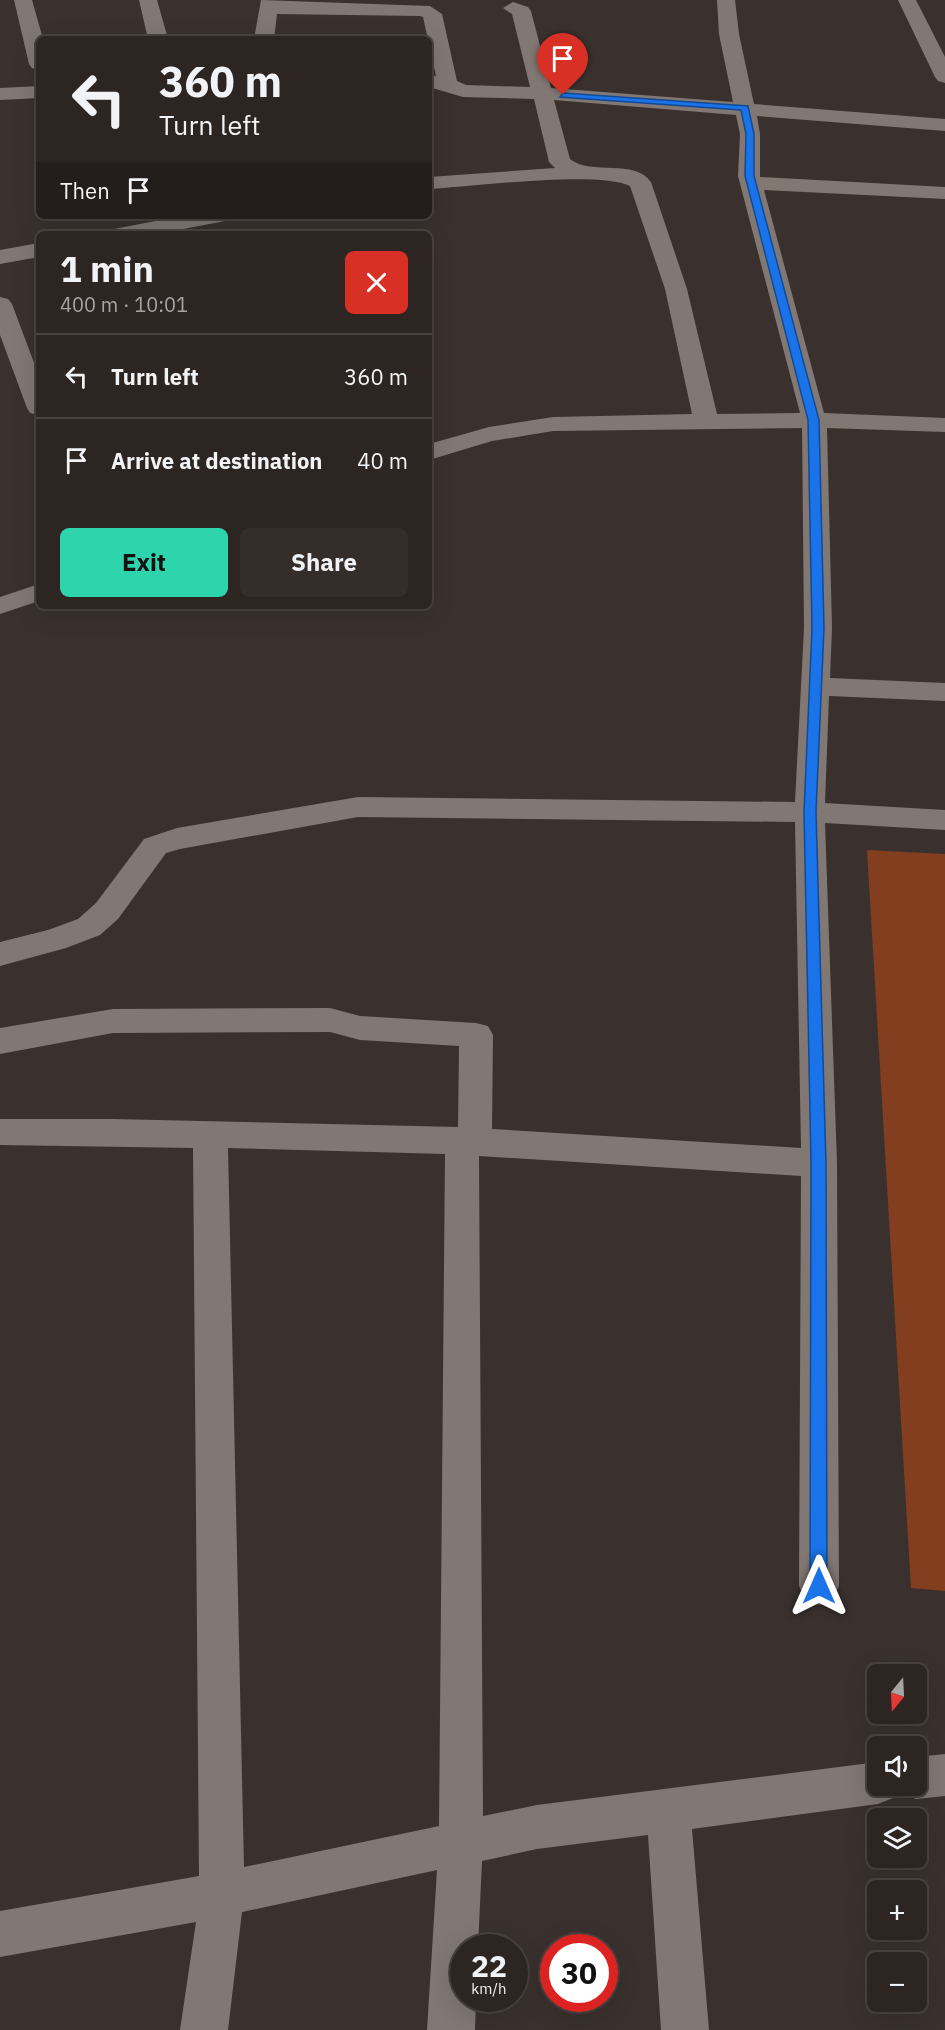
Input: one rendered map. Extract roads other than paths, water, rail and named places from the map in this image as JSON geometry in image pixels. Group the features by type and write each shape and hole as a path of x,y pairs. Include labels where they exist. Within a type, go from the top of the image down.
{"street":[{"path":"23,0 36,52"},
{"path":"148,0 157,36"},
{"path":"726,0 729,34 750,134 751,183 814,420 818,628 810,812 819,1164 819,1586"},
{"path":"907,0 945,77"},
{"path":"264,36 269,4 423,10 432,14 438,83 463,91 540,93 945,125"},
{"path":"513,8 521,11 540,93 560,162 566,168 578,173"},
{"path":"0,94 36,92"},
{"path":"432,183 578,173 631,176 640,182 676,289 706,422"},
{"path":"751,183 945,193"},
{"path":"138,231 201,219"},
{"path":"0,257 36,251"},
{"path":"0,304 36,400"},
{"path":"432,451 489,434 553,424 814,420 945,425"},
{"path":"0,606 36,593"},
{"path":"815,687 945,692"},
{"path":"0,954 55,940 89,927 107,910 155,846 177,839 347,809 810,812 945,820"},
{"path":"0,1041 113,1021 330,1020 360,1028 476,1035 469,1141 461,1844 451,2030"},
{"path":"0,1132 210,1134 469,1141 819,1164"},
{"path":"204,2030 222,1895 210,1134"},
{"path":"927,1776 945,1774"},
{"path":"0,1934 222,1895 537,1827 867,1784"},
{"path":"668,1810 685,2030"}]}
